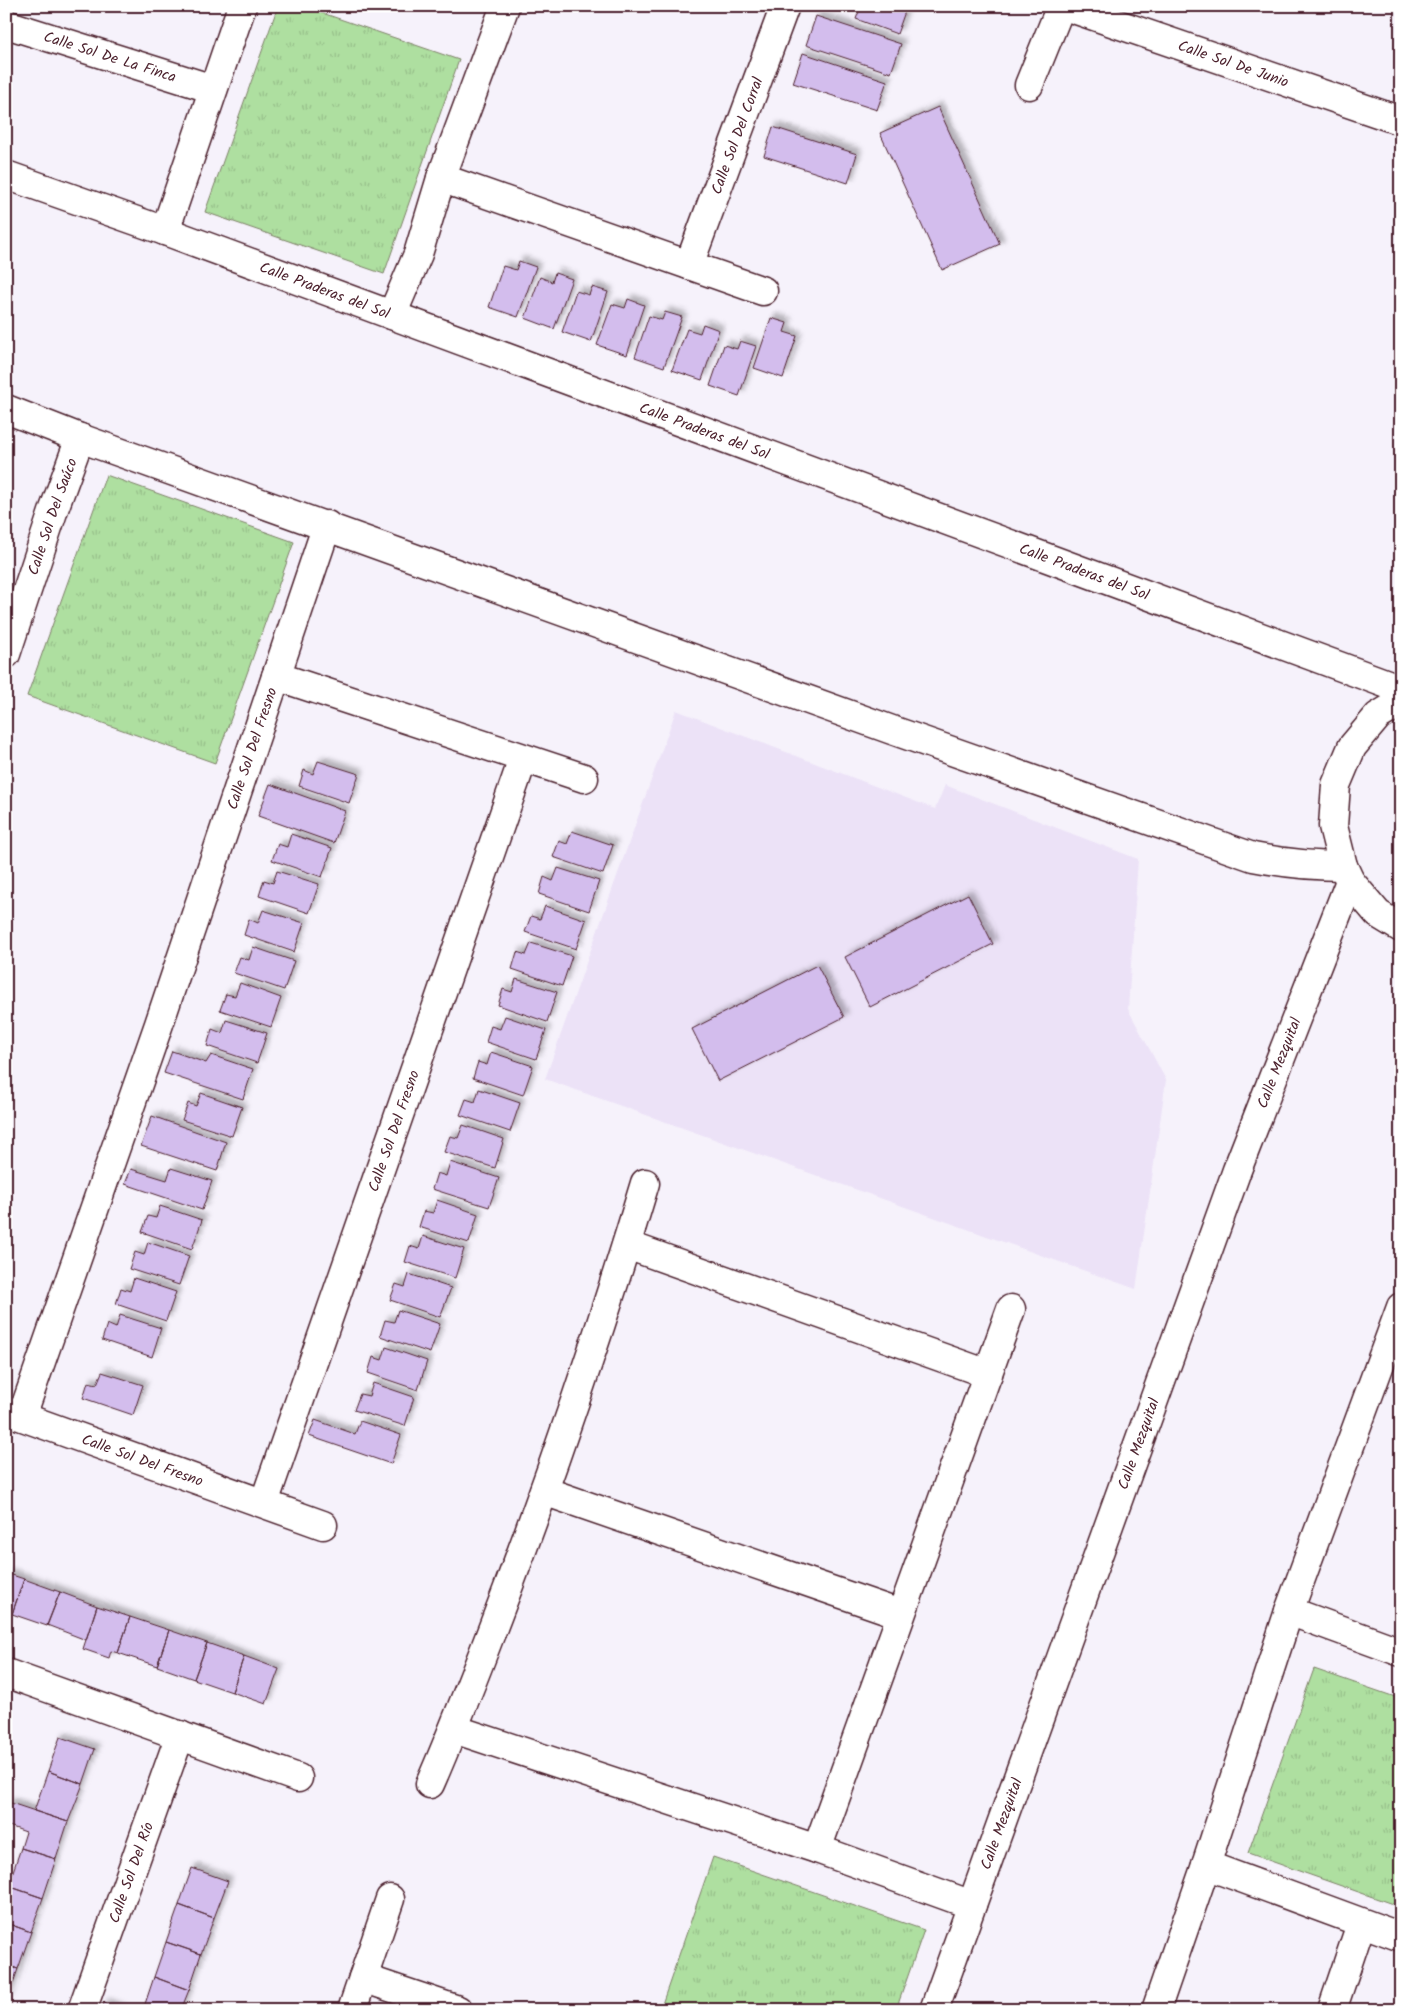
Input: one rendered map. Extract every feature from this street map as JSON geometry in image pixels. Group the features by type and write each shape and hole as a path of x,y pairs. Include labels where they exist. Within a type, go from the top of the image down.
{"street":[{"path":"165,231 242,6"},
{"path":"392,315 418,254 441,178 505,6"},
{"name":"Calle Sol Del Corral","path":"689,265 786,6"},
{"name":"Calle Sol De Junio","path":"1029,85 1063,6 1401,121"},
{"name":"Calle Sol De La Finca","path":"6,24 214,89"},
{"path":"441,178 764,291"},
{"name":"Calle Praderas del Sol","path":"8,181 165,231 1401,689"},
{"path":"6,409 80,438 892,730 1253,857 1347,873"},
{"name":"Calle Sol Del Saúco","path":"6,654 16,593 54,509 80,438"},
{"name":"Calle Sol Del Fresno","path":"323,1525 14,1414 159,1024 326,525"},
{"name":"Calle Sol Del Fresno","path":"276,676 584,778"},
{"path":"1401,702 1378,716 1352,746 1336,785 1333,826 1347,873 1378,914 1401,928"},
{"name":"Calle Sol Del Fresno","path":"264,1503 523,759"},
{"name":"Calle Mezquital","path":"934,2010 1237,1170 1347,873"},
{"path":"430,1784 454,1729 544,1491 627,1245 645,1184"},
{"path":"627,1245 988,1374"},
{"path":"1156,2010 1206,1865 1289,1611 1401,1306"},
{"path":"817,1849 1011,1309"},
{"path":"544,1491 900,1614"},
{"path":"1289,1611 1401,1652"},
{"path":"6,1673 298,1778"},
{"path":"454,1729 817,1849 972,1905"},
{"name":"Calle Sol Del Río","path":"82,2010 180,1735"},
{"path":"1206,1865 1361,1924 1401,1937"},
{"path":"352,2010 390,1899"},
{"path":"1332,2010 1361,1924"},
{"path":"363,1978 458,2010"}],"shaded area":[{"path":"676,710 935,809 945,785 1138,859 1128,1009 1166,1080 1136,1289 545,1079"}],"green space":[{"path":"278,6 302,6 459,60 384,274 205,212"},
{"path":"106,475 294,542 215,763 27,696"},
{"path":"1314,1669 1401,1699 1401,1907 1248,1853"},
{"path":"713,1857 924,1930 896,2010 660,2010"}],"building":[{"path":"861,6 907,6 897,34 856,19"},
{"path":"816,16 901,44 891,73 806,45"},
{"path":"803,53 887,81 877,110 793,83"},
{"path":"938,107 1000,244 942,270 880,133"},
{"path":"773,127 857,154 848,183 764,156"},
{"path":"519,261 536,267 518,317 489,307 503,266 516,270"},
{"path":"555,273 572,279 554,329 525,318 540,277 552,282"},
{"path":"592,287 608,292 591,342 562,332 576,291 589,295"},
{"path":"628,299 644,305 627,355 597,345 612,304 625,308"},
{"path":"665,312 682,317 664,367 635,357 649,316 662,320"},
{"path":"771,318 787,323 784,332 797,336 783,378 754,368"},
{"path":"703,324 719,330 702,380 672,370 687,329 700,333"},
{"path":"740,341 756,346 739,396 710,386 724,345 737,349"},
{"path":"318,761 359,774 349,803 299,786 304,770 313,774"},
{"path":"270,784 345,811 334,843 258,816"},
{"path":"572,831 613,845 603,874 553,857 559,841 567,844"},
{"path":"291,834 332,848 322,877 272,860 278,844 287,847"},
{"path":"558,868 599,881 589,911 539,894 544,877 553,881"},
{"path":"277,871 319,884 309,913 259,896 264,880 273,883"},
{"path":"968,894 993,944 870,1007 845,957"},
{"path":"545,906 586,920 576,949 525,932 531,916 540,919"},
{"path":"263,910 304,923 294,952 244,935 249,919 258,923"},
{"path":"531,943 572,956 562,986 512,969 517,952 526,955"},
{"path":"253,947 294,961 284,990 234,973 240,957 249,960"},
{"path":"817,965 844,1017 718,1081 692,1029"},
{"path":"516,979 557,992 547,1022 498,1005 503,989 512,992"},
{"path":"240,983 281,998 271,1027 220,1010 226,994 235,996"},
{"path":"505,1016 546,1030 536,1059 486,1042 491,1026 500,1029"},
{"path":"226,1020 267,1033 257,1063 207,1046 212,1029 222,1033"},
{"path":"172,1051 206,1063 211,1055 253,1069 243,1099 164,1073"},
{"path":"491,1052 533,1066 523,1095 473,1078 478,1062 487,1065"},
{"path":"479,1089 520,1103 510,1132 460,1115 466,1099 475,1102"},
{"path":"201,1093 242,1107 232,1136 182,1120 188,1103 196,1106"},
{"path":"152,1116 226,1142 217,1171 141,1146"},
{"path":"463,1125 504,1139 495,1168 444,1152 450,1136 458,1138"},
{"path":"450,1162 499,1178 489,1207 432,1189 437,1173 446,1176"},
{"path":"171,1168 212,1181 202,1210 125,1184 131,1169 167,1180"},
{"path":"437,1200 478,1214 469,1243 419,1227 424,1211 433,1213"},
{"path":"160,1206 202,1220 192,1249 142,1232 148,1216 156,1218"},
{"path":"423,1236 464,1249 455,1278 405,1262 410,1246 419,1249"},
{"path":"148,1242 189,1256 179,1285 129,1269 135,1252 144,1255"},
{"path":"409,1274 451,1288 440,1317 390,1300 396,1284 405,1287"},
{"path":"134,1278 176,1292 166,1321 116,1304 121,1288 130,1291"},
{"path":"398,1310 440,1324 430,1353 380,1336 385,1320 394,1322"},
{"path":"120,1315 161,1328 152,1357 102,1340 107,1324 116,1328"},
{"path":"386,1347 427,1361 418,1390 368,1373 373,1357 382,1360"},
{"path":"102,1372 143,1385 133,1415 83,1398 88,1382 97,1384"},
{"path":"373,1383 414,1397 405,1426 354,1410 360,1394 369,1396"},
{"path":"315,1420 355,1434 360,1421 401,1435 391,1464 309,1436"},
{"path":"6,1573 24,1579 12,1614 6,1612"},
{"path":"24,1579 60,1592 47,1626 12,1614"},
{"path":"60,1592 97,1606 86,1640 47,1625"},
{"path":"97,1606 130,1617 118,1653 111,1651 109,1658 83,1649"},
{"path":"130,1617 169,1630 157,1666 118,1653"},
{"path":"169,1630 207,1643 194,1679 157,1666"},
{"path":"207,1643 244,1656 232,1692 194,1679"},
{"path":"244,1656 279,1669 266,1704 232,1692"},
{"path":"60,1737 95,1749 83,1784 48,1771"},
{"path":"48,1771 83,1784 68,1822 34,1811"},
{"path":"8,1802 68,1822 56,1859 21,1848 26,1832 6,1825"},
{"path":"21,1848 56,1859 43,1898 8,1886"},
{"path":"192,1868 228,1881 214,1918 179,1905"},
{"path":"8,1886 43,1898 31,1932 6,1923"},
{"path":"179,1905 214,1918 201,1954 166,1942"},
{"path":"6,1923 31,1932 18,1969 6,1965"},
{"path":"166,1942 201,1954 189,1990 154,1977"},
{"path":"6,1965 18,1969 6,2003"},
{"path":"154,1977 189,1990 181,2010 143,2010"},
{"path":"104,2003 123,2010 102,2010"}]}
